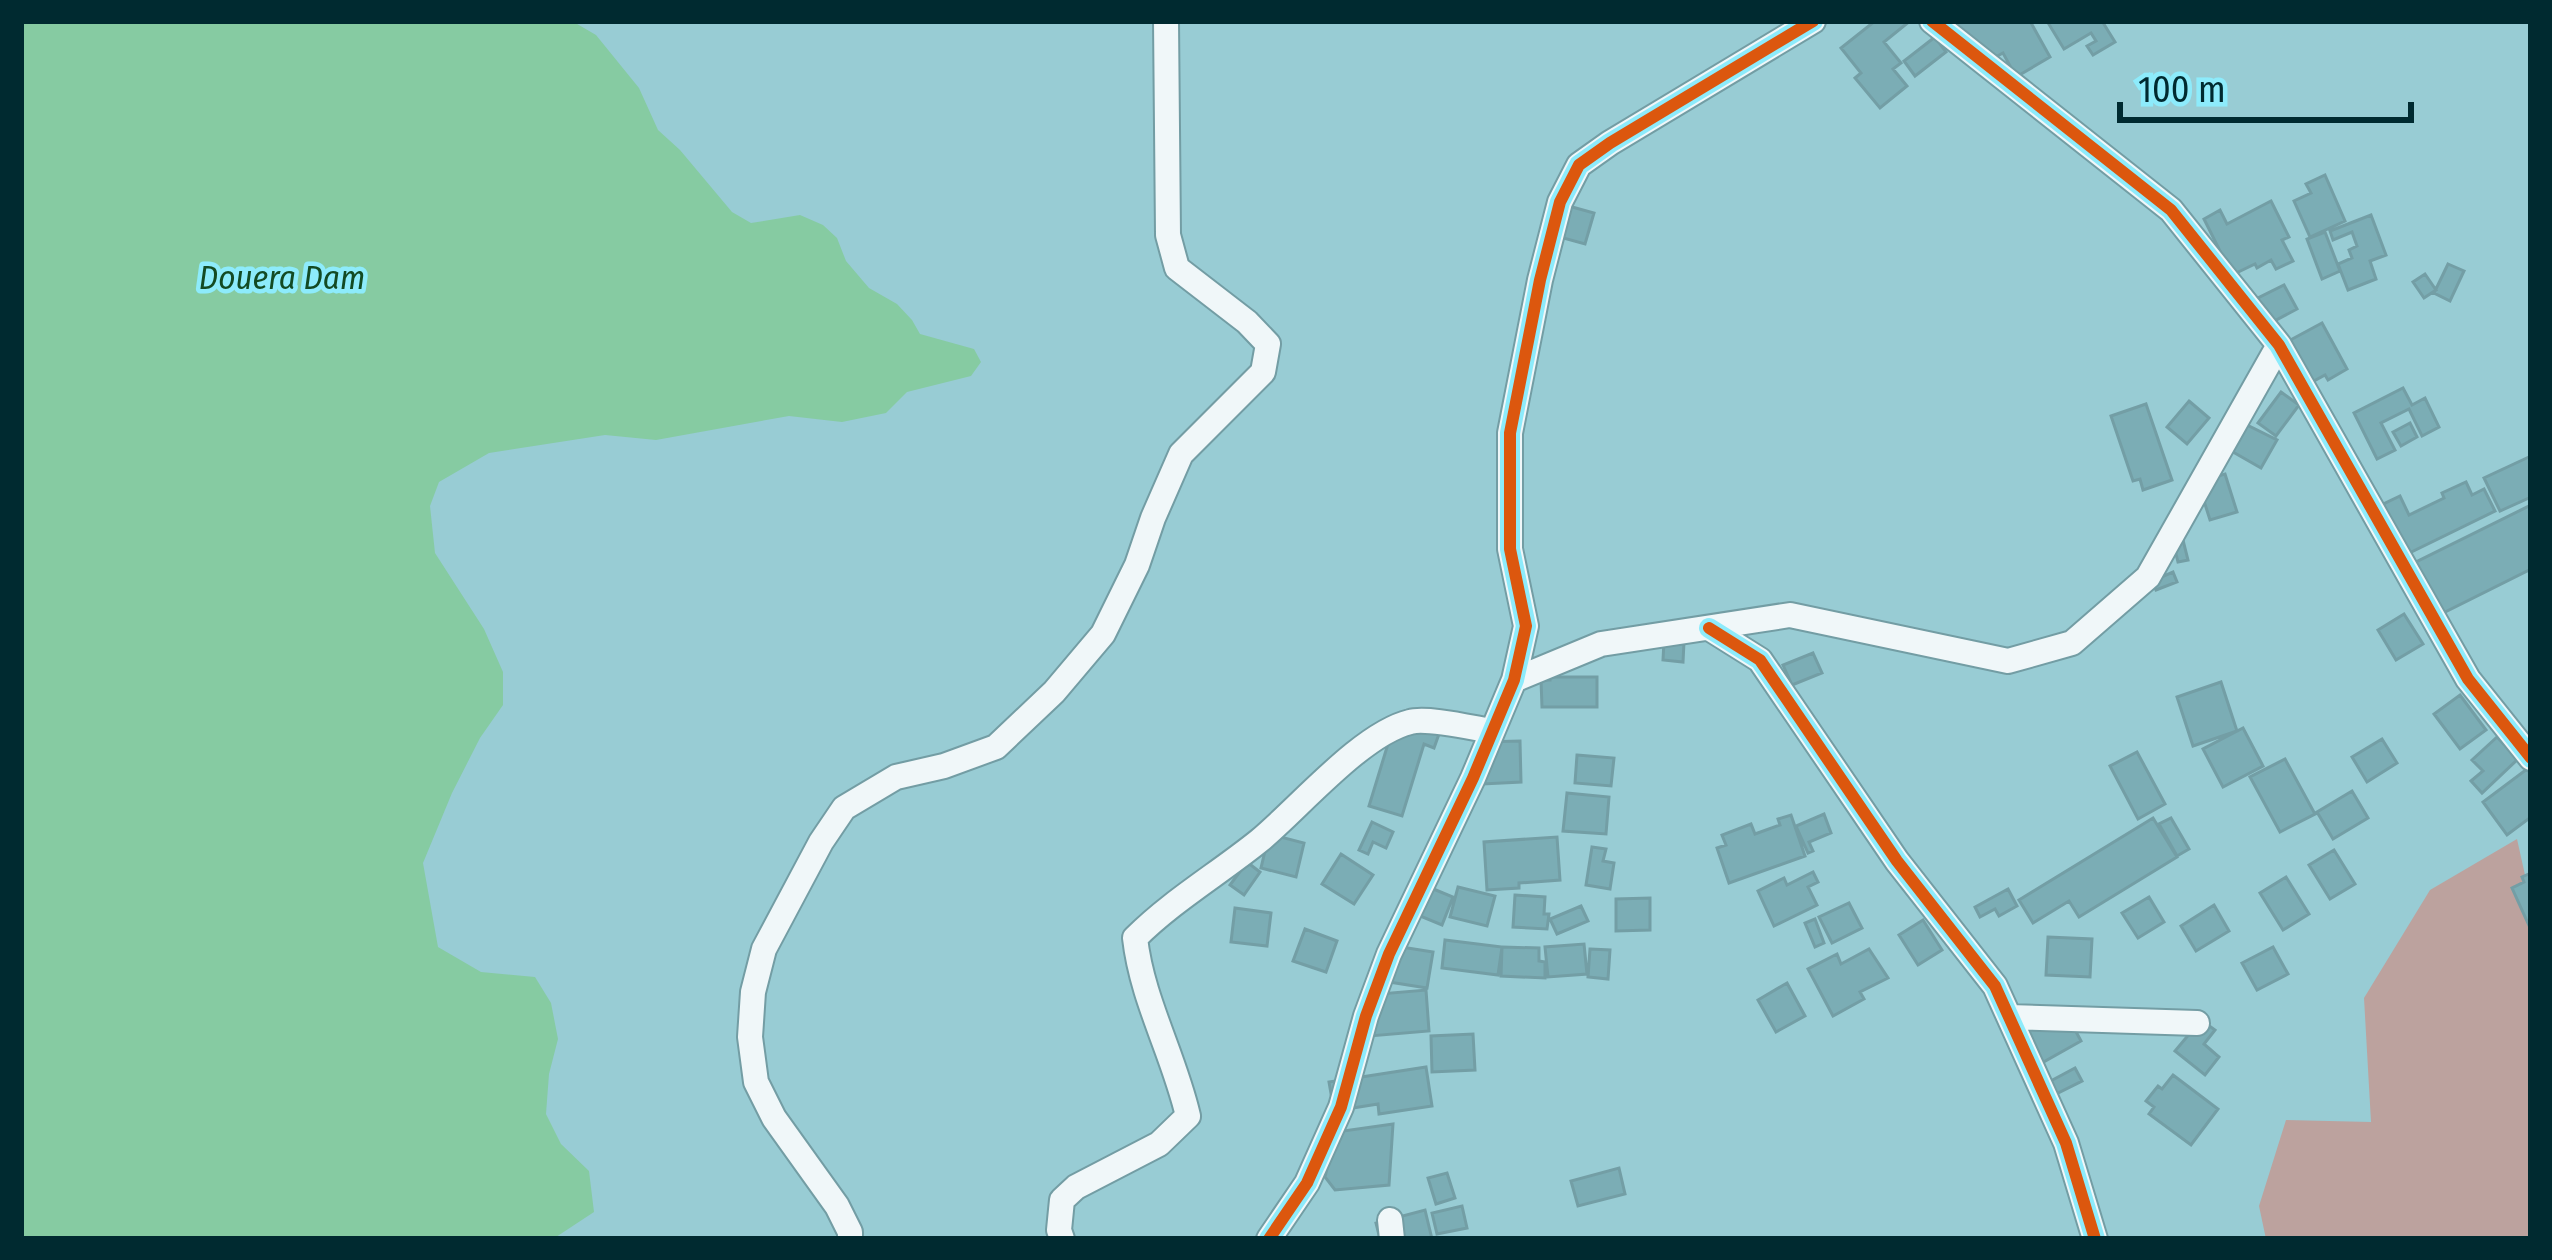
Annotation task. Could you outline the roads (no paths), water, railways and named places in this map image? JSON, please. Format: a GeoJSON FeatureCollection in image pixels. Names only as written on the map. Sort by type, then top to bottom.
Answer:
{"type":"FeatureCollection","features":[{"type":"Feature","properties":{"kind":"street"},"geometry":{"type":"LineString","coordinates":[[850,1239],[837,1206],[774,1118],[756,1082],[750,1037],[753,992],[764,949],[844,808],[896,777],[996,747],[1054,692],[1103,634],[1137,565],[1181,454],[1263,372],[1268,344],[1177,268],[1168,235],[1166,21]]}},
{"type":"Feature","properties":{"kind":"street"},"geometry":{"type":"LineString","coordinates":[[1269,1239],[1307,1183],[1341,1107],[1389,954],[1514,680],[1526,626],[1510,549],[1510,433],[1560,202],[1579,165],[1610,142],[1814,21]]}},
{"type":"Feature","properties":{"kind":"street"},"geometry":{"type":"LineString","coordinates":[[1932,21],[2171,210],[2279,345],[2468,679],[2531,758]]}},
{"type":"Feature","properties":{"kind":"street"},"geometry":{"type":"LineString","coordinates":[[1514,680],[1601,644],[1790,615],[2008,661],[2072,643],[2148,577],[2279,345]]}},
{"type":"Feature","properties":{"kind":"street"},"geometry":{"type":"LineString","coordinates":[[1709,628],[1760,660],[1897,861],[1995,986],[2066,1143],[2095,1239]]}},
{"type":"Feature","properties":{"kind":"street"},"geometry":{"type":"LineString","coordinates":[[1062,1239],[1062,1200],[1076,1187],[1159,1144],[1188,1116],[1139,973],[1135,938],[1274,829],[1371,740],[1413,720],[1492,731]]}},
{"type":"Feature","properties":{"kind":"street"},"geometry":{"type":"LineString","coordinates":[[2009,1017],[2197,1023]]}},
{"type":"Feature","properties":{"kind":"water","name":"Douera Dam"},"geometry":{"type":"Polygon","coordinates":[[[21,21],[572,21],[596,35],[639,88],[658,130],[732,212],[751,223],[800,215],[823,225],[837,238],[846,261],[869,288],[897,304],[920,334],[974,349],[981,362],[971,376],[907,392],[886,413],[842,422],[789,416],[656,440],[605,435],[489,453],[439,482],[430,506],[435,553],[484,629],[503,672],[503,705],[452,793],[423,863],[438,947],[481,972],[535,977],[551,1003],[558,1039],[546,1114],[561,1144],[589,1171],[594,1212],[553,1239],[21,1239],[21,21]]]}}]}
